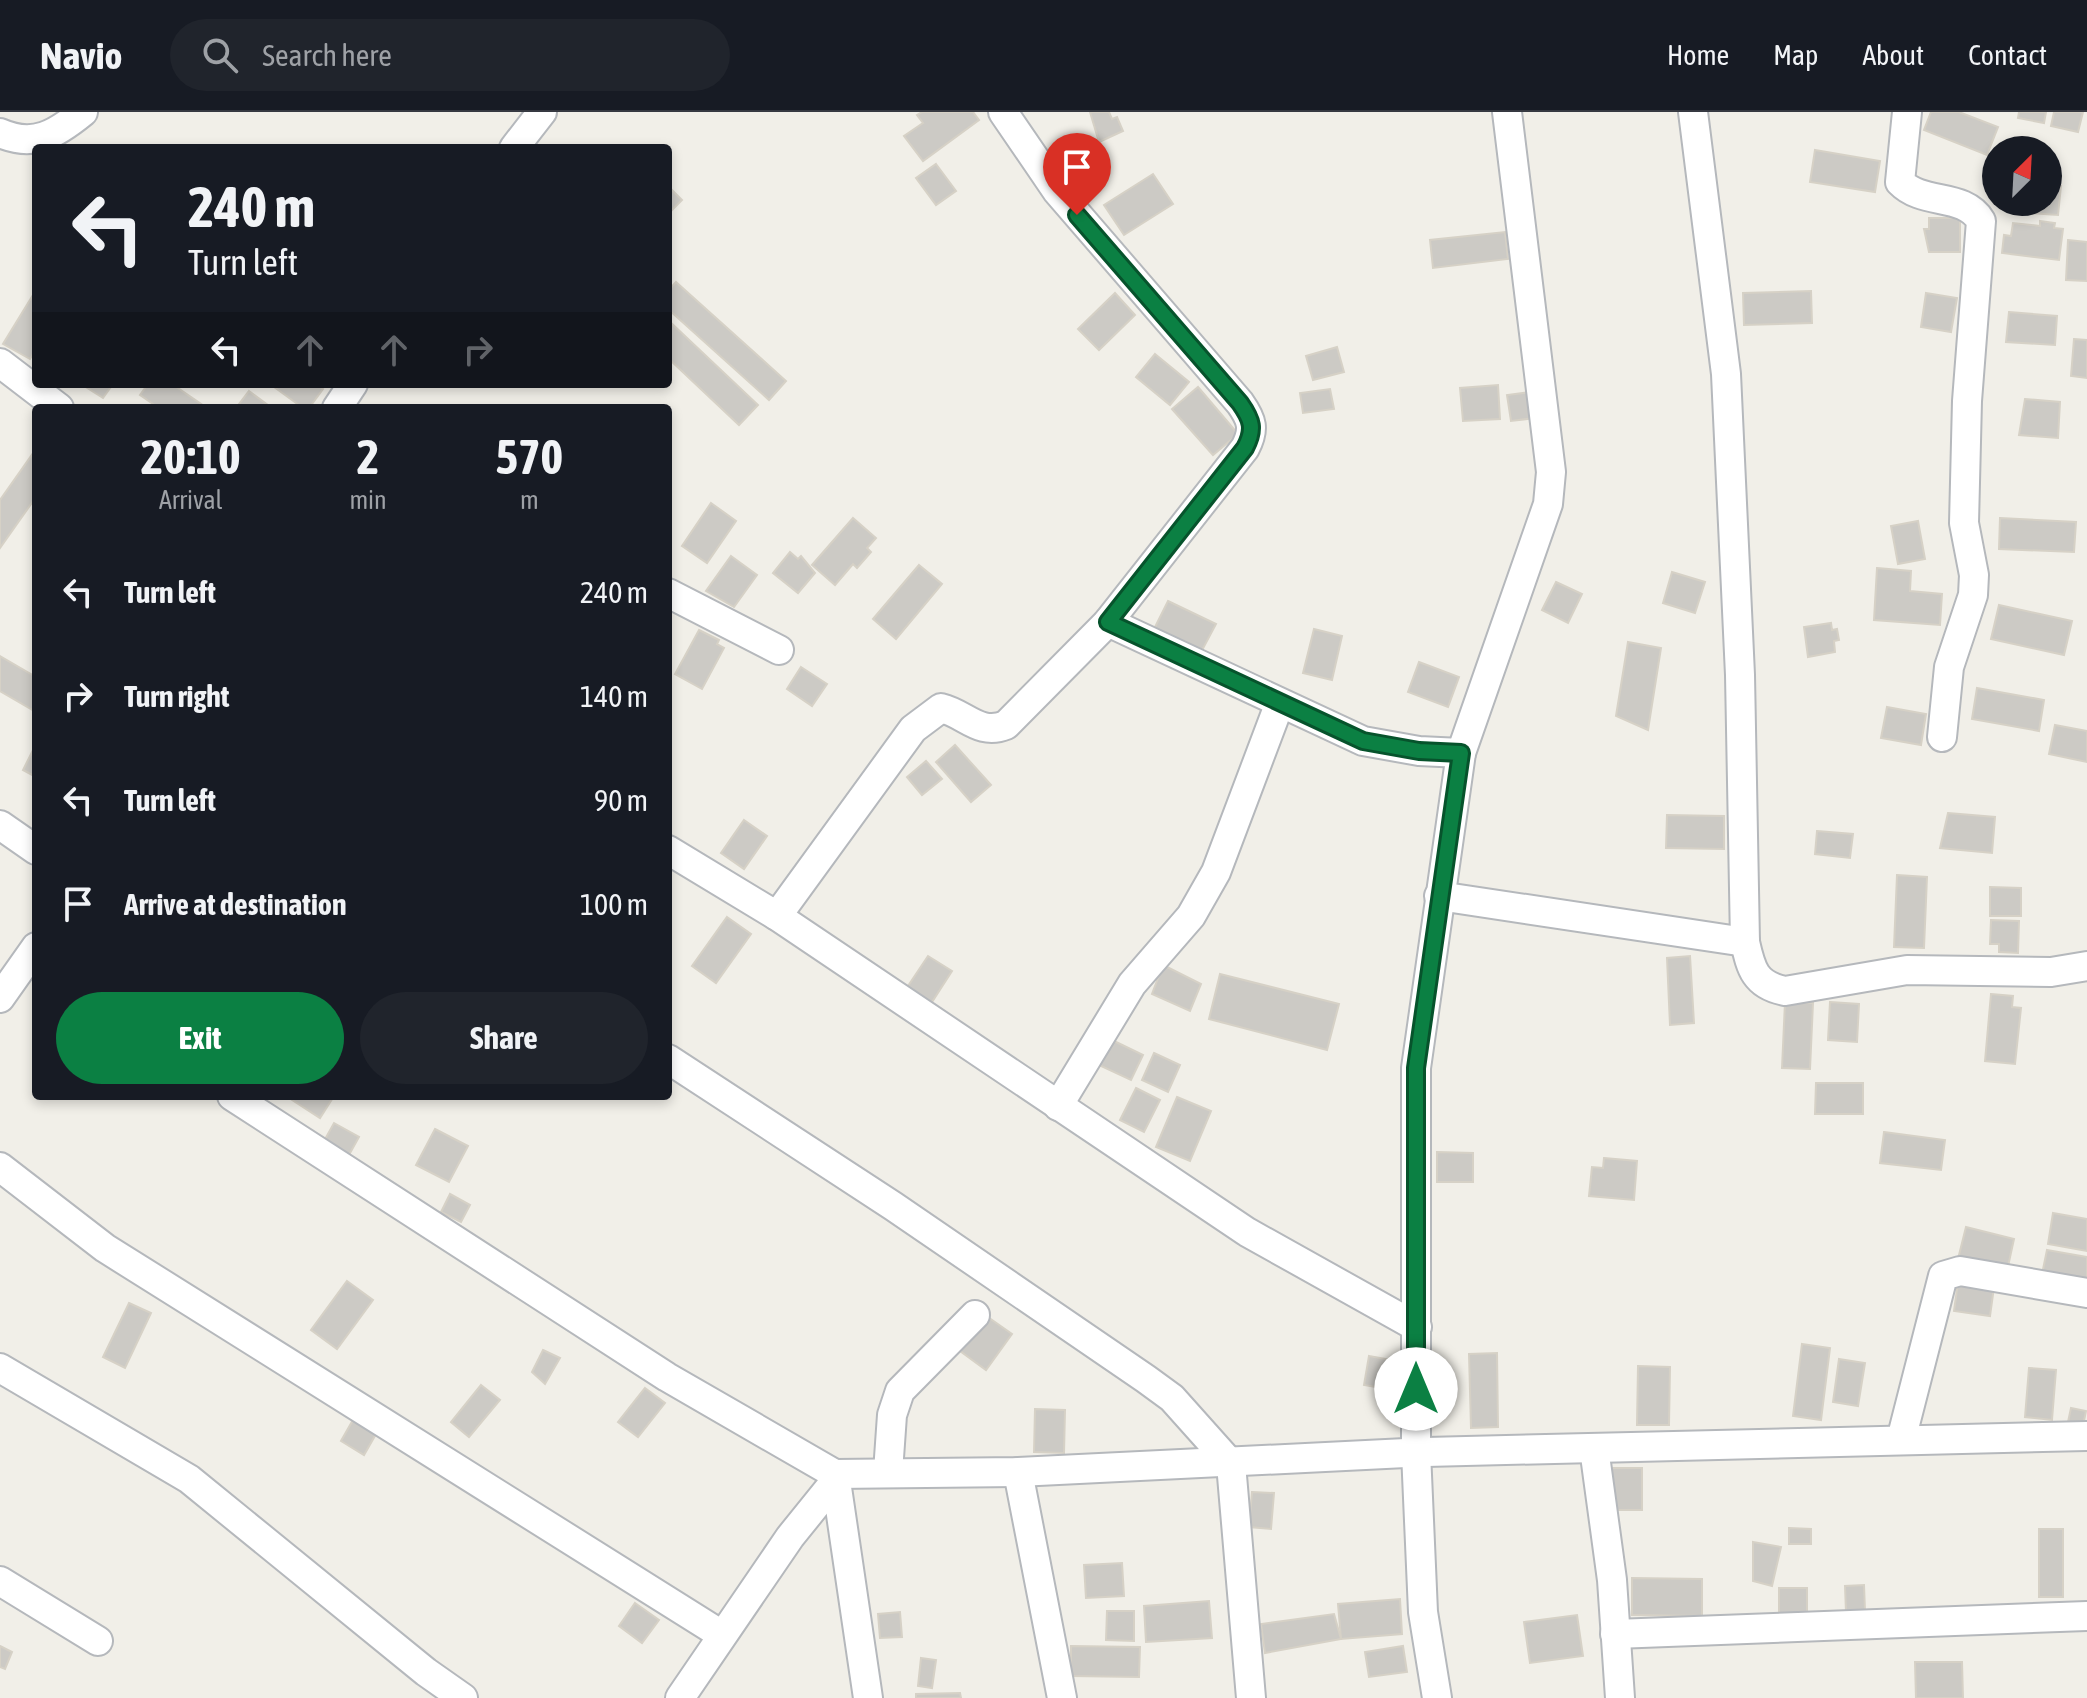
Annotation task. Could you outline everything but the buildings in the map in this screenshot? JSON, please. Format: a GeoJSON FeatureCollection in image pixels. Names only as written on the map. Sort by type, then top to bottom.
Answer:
{"type":"FeatureCollection","features":[{"type":"Feature","properties":{"kind":"street"},"geometry":{"type":"LineString","coordinates":[[0,133],[28,143],[54,134],[83,112]]}},
{"type":"Feature","properties":{"kind":"street"},"geometry":{"type":"LineString","coordinates":[[517,144],[542,112]]}},
{"type":"Feature","properties":{"kind":"street"},"geometry":{"type":"LineString","coordinates":[[777,916],[913,729],[928,714],[941,708],[954,711],[979,728],[993,730],[1006,725],[1108,622],[1245,448],[1253,433],[1251,418],[1057,191],[1003,112]]}},
{"type":"Feature","properties":{"kind":"street"},"geometry":{"type":"LineString","coordinates":[[1437,1698],[1423,1612],[1416,1452],[1416,1068],[1461,753],[1548,504],[1551,472],[1507,112]]}},
{"type":"Feature","properties":{"kind":"street"},"geometry":{"type":"LineString","coordinates":[[1693,112],[1726,374],[1740,675],[1745,942],[1751,971],[1758,980],[1785,991],[1907,970],[2051,972],[2087,966]]}},
{"type":"Feature","properties":{"kind":"street"},"geometry":{"type":"LineString","coordinates":[[1907,112],[1900,182],[1909,191],[1968,206],[1981,221],[1967,401],[1964,523],[1974,575],[1973,595],[1949,667],[1942,737]]}},
{"type":"Feature","properties":{"kind":"street"},"geometry":{"type":"LineString","coordinates":[[0,363],[32,387]]}},
{"type":"Feature","properties":{"kind":"street"},"geometry":{"type":"LineString","coordinates":[[33,388],[54,404]]}},
{"type":"Feature","properties":{"kind":"street"},"geometry":{"type":"LineString","coordinates":[[672,595],[779,650]]}},
{"type":"Feature","properties":{"kind":"street"},"geometry":{"type":"LineString","coordinates":[[1108,622],[1279,705],[1363,741],[1419,751],[1461,753]]}},
{"type":"Feature","properties":{"kind":"street"},"geometry":{"type":"LineString","coordinates":[[1058,1106],[1132,984],[1191,916],[1216,872],[1279,705]]}},
{"type":"Feature","properties":{"kind":"street"},"geometry":{"type":"LineString","coordinates":[[0,825],[32,847]]}},
{"type":"Feature","properties":{"kind":"street"},"geometry":{"type":"LineString","coordinates":[[672,852],[777,916],[1247,1232],[1417,1327]]}},
{"type":"Feature","properties":{"kind":"street"},"geometry":{"type":"LineString","coordinates":[[1439,896],[1745,942]]}},
{"type":"Feature","properties":{"kind":"street"},"geometry":{"type":"LineString","coordinates":[[0,998],[32,960]]}},
{"type":"Feature","properties":{"kind":"street"},"geometry":{"type":"LineString","coordinates":[[672,1062],[893,1206],[1172,1398],[1231,1464],[1251,1698]]}},
{"type":"Feature","properties":{"kind":"street"},"geometry":{"type":"LineString","coordinates":[[238,1100],[667,1377],[835,1477],[888,1472],[1018,1472],[1231,1464],[1416,1452],[2087,1436]]}},
{"type":"Feature","properties":{"kind":"street"},"geometry":{"type":"LineString","coordinates":[[0,1167],[105,1248],[722,1635]]}},
{"type":"Feature","properties":{"kind":"street"},"geometry":{"type":"LineString","coordinates":[[1901,1440],[1943,1276],[1960,1271],[2087,1293]]}},
{"type":"Feature","properties":{"kind":"street"},"geometry":{"type":"LineString","coordinates":[[888,1472],[892,1415],[900,1391],[975,1315]]}},
{"type":"Feature","properties":{"kind":"street"},"geometry":{"type":"LineString","coordinates":[[0,1368],[189,1479],[426,1672],[463,1698]]}},
{"type":"Feature","properties":{"kind":"street"},"geometry":{"type":"LineString","coordinates":[[1594,1448],[1620,1698]]}},
{"type":"Feature","properties":{"kind":"street"},"geometry":{"type":"LineString","coordinates":[[1018,1472],[1062,1698]]}},
{"type":"Feature","properties":{"kind":"street"},"geometry":{"type":"LineString","coordinates":[[680,1698],[835,1477]]}},
{"type":"Feature","properties":{"kind":"street"},"geometry":{"type":"LineString","coordinates":[[835,1477],[868,1698]]}},
{"type":"Feature","properties":{"kind":"street"},"geometry":{"type":"LineString","coordinates":[[0,1581],[98,1641]]}},
{"type":"Feature","properties":{"kind":"street"},"geometry":{"type":"LineString","coordinates":[[1615,1634],[2087,1616]]}},
{"type":"Feature","properties":{"kind":"route"},"geometry":{"type":"LineString","coordinates":[[1077,215],[1240,403],[1251,418],[1253,433],[1245,448],[1108,622],[1279,705],[1363,741],[1419,751],[1461,753],[1416,1068],[1416,1389]]}}]}
